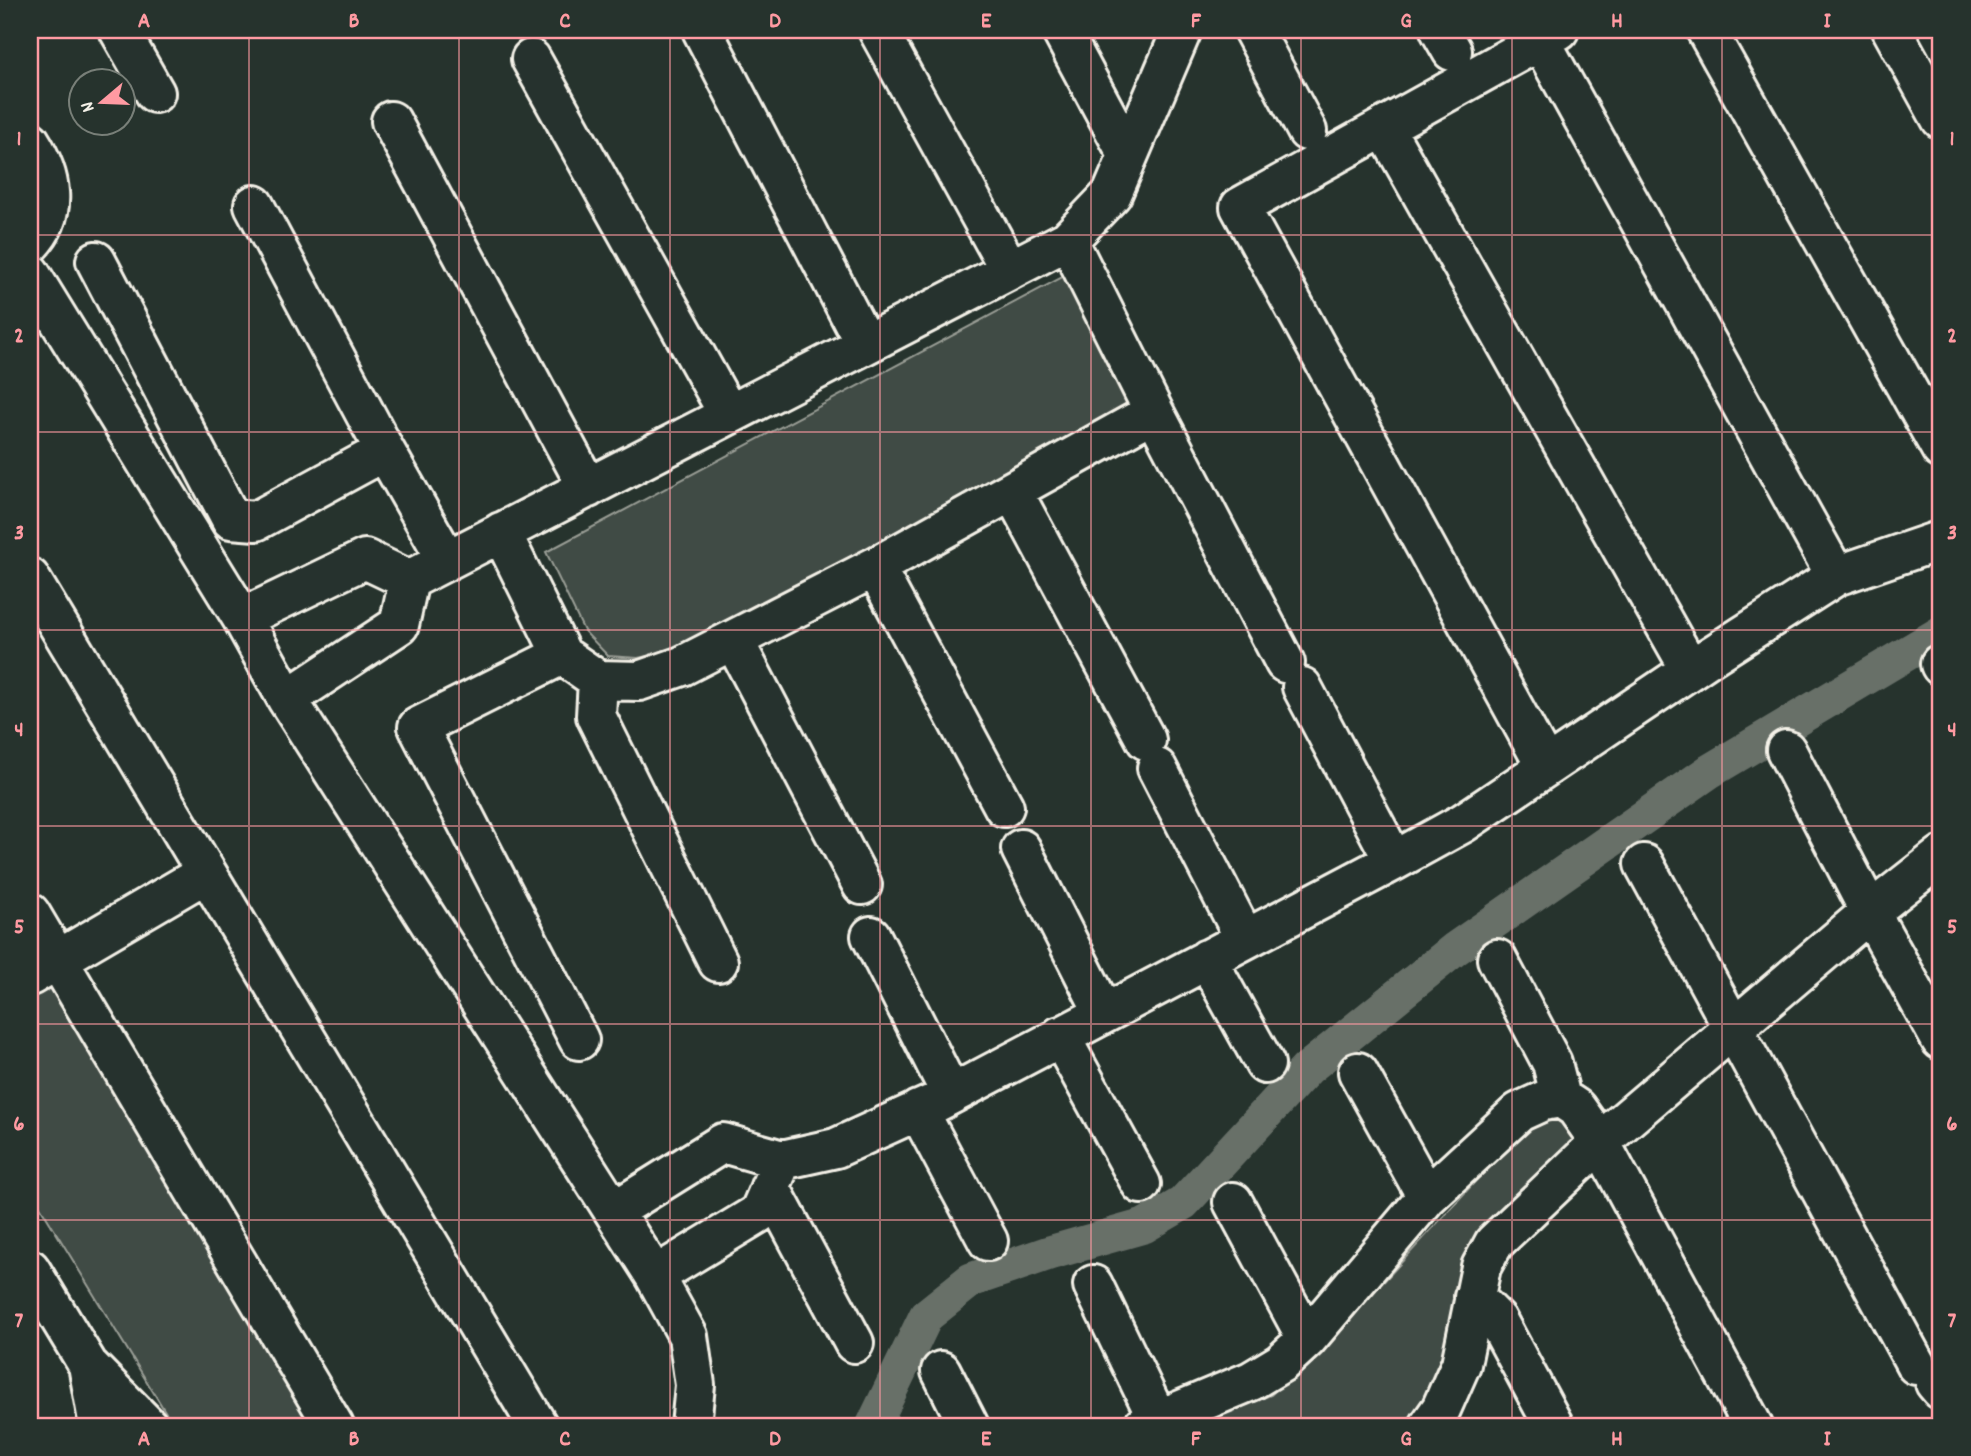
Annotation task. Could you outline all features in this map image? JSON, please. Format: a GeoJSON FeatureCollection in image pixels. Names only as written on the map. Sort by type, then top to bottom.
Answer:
{"type":"FeatureCollection","features":[{"type":"Feature","properties":{"kind":"street"},"geometry":{"type":"LineString","coordinates":[[119,30],[155,93]]}},
{"type":"Feature","properties":{"kind":"street"},"geometry":{"type":"LineString","coordinates":[[702,30],[865,344]]}},
{"type":"Feature","properties":{"kind":"street"},"geometry":{"type":"LineString","coordinates":[[878,30],[1010,270]]}},
{"type":"Feature","properties":{"kind":"street"},"geometry":{"type":"LineString","coordinates":[[1061,30],[1129,155]]}},
{"type":"Feature","properties":{"kind":"street"},"geometry":{"type":"LineString","coordinates":[[287,699],[399,625],[409,580],[1068,240],[1112,194],[1182,30]]}},
{"type":"Feature","properties":{"kind":"street"},"geometry":{"type":"LineString","coordinates":[[1253,30],[1307,131]]}},
{"type":"Feature","properties":{"kind":"street"},"geometry":{"type":"LineString","coordinates":[[1706,30],[1941,449]]}},
{"type":"Feature","properties":{"kind":"street"},"geometry":{"type":"LineString","coordinates":[[1892,30],[1941,119]]}},
{"type":"Feature","properties":{"kind":"street"},"geometry":{"type":"LineString","coordinates":[[1546,767],[1240,207],[1550,35],[1836,576]]}},
{"type":"Feature","properties":{"kind":"street"},"geometry":{"type":"LineString","coordinates":[[531,59],[729,415]]}},
{"type":"Feature","properties":{"kind":"street"},"geometry":{"type":"LineString","coordinates":[[391,121],[587,488]]}},
{"type":"Feature","properties":{"kind":"street"},"geometry":{"type":"LineString","coordinates":[[1384,127],[1690,669]]}},
{"type":"Feature","properties":{"kind":"street"},"geometry":{"type":"LineString","coordinates":[[30,141],[43,162],[50,187],[47,213],[37,237],[30,244]]}},
{"type":"Feature","properties":{"kind":"street"},"geometry":{"type":"LineString","coordinates":[[254,205],[385,451],[447,560]]}},
{"type":"Feature","properties":{"kind":"street"},"geometry":{"type":"LineString","coordinates":[[1068,240],[1154,412],[1394,861]]}},
{"type":"Feature","properties":{"kind":"street"},"geometry":{"type":"LineString","coordinates":[[96,261],[232,519],[256,521],[385,451]]}},
{"type":"Feature","properties":{"kind":"street"},"geometry":{"type":"LineString","coordinates":[[30,273],[242,618],[287,699],[654,1276],[688,1336],[695,1385],[691,1426]]}},
{"type":"Feature","properties":{"kind":"street"},"geometry":{"type":"LineString","coordinates":[[502,532],[562,655],[598,680],[639,681],[682,666],[875,567],[1154,412]]}},
{"type":"Feature","properties":{"kind":"street"},"geometry":{"type":"LineString","coordinates":[[1013,492],[1152,754],[1245,939]]}},
{"type":"Feature","properties":{"kind":"street"},"geometry":{"type":"LineString","coordinates":[[654,1276],[759,1213],[776,1174],[935,1102],[1394,861],[1463,823],[1690,669],[1836,576],[1941,540]]}},
{"type":"Feature","properties":{"kind":"street"},"geometry":{"type":"LineString","coordinates":[[242,618],[365,559],[409,580]]}},
{"type":"Feature","properties":{"kind":"street"},"geometry":{"type":"LineString","coordinates":[[875,567],[1004,807]]}},
{"type":"Feature","properties":{"kind":"street"},"geometry":{"type":"LineString","coordinates":[[30,578],[538,1426]]}},
{"type":"Feature","properties":{"kind":"street"},"geometry":{"type":"LineString","coordinates":[[734,640],[862,885]]}},
{"type":"Feature","properties":{"kind":"street"},"geometry":{"type":"LineString","coordinates":[[562,655],[418,727],[579,1040]]}},
{"type":"Feature","properties":{"kind":"street"},"geometry":{"type":"LineString","coordinates":[[598,680],[596,716],[718,962]]}},
{"type":"Feature","properties":{"kind":"street"},"geometry":{"type":"LineString","coordinates":[[1786,750],[1870,912],[1941,1040]]}},
{"type":"Feature","properties":{"kind":"street"},"geometry":{"type":"LineString","coordinates":[[1021,849],[1104,1013]]}},
{"type":"Feature","properties":{"kind":"street"},"geometry":{"type":"LineString","coordinates":[[1429,1426],[1441,1409],[1461,1364],[1481,1266],[1494,1243],[1600,1142],[1870,912],[1941,856]]}},
{"type":"Feature","properties":{"kind":"street"},"geometry":{"type":"LineString","coordinates":[[1644,864],[1732,1028],[1931,1379]]}},
{"type":"Feature","properties":{"kind":"street"},"geometry":{"type":"LineString","coordinates":[[44,968],[206,873]]}},
{"type":"Feature","properties":{"kind":"street"},"geometry":{"type":"LineString","coordinates":[[30,913],[44,968],[334,1426]]}},
{"type":"Feature","properties":{"kind":"street"},"geometry":{"type":"LineString","coordinates":[[871,936],[988,1241]]}},
{"type":"Feature","properties":{"kind":"street"},"geometry":{"type":"LineString","coordinates":[[1207,959],[1265,1064]]}},
{"type":"Feature","properties":{"kind":"street"},"geometry":{"type":"LineString","coordinates":[[1497,959],[1552,1063],[1561,1098],[1576,1108],[1600,1142],[1753,1426]]}},
{"type":"Feature","properties":{"kind":"street"},"geometry":{"type":"LineString","coordinates":[[1060,1036],[1141,1184]]}},
{"type":"Feature","properties":{"kind":"street"},"geometry":{"type":"LineString","coordinates":[[1358,1072],[1427,1197]]}},
{"type":"Feature","properties":{"kind":"street"},"geometry":{"type":"LineString","coordinates":[[1093,1285],[1151,1423],[1251,1381],[1280,1363],[1307,1339],[1427,1197],[1519,1112],[1543,1101],[1561,1098]]}},
{"type":"Feature","properties":{"kind":"street"},"geometry":{"type":"LineString","coordinates":[[614,1211],[723,1143],[776,1174],[854,1343]]}},
{"type":"Feature","properties":{"kind":"street"},"geometry":{"type":"LineString","coordinates":[[1233,1202],[1307,1339]]}},
{"type":"Feature","properties":{"kind":"street"},"geometry":{"type":"LineString","coordinates":[[30,1269],[88,1365],[148,1426]]}},
{"type":"Feature","properties":{"kind":"street"},"geometry":{"type":"LineString","coordinates":[[1474,1297],[1497,1320],[1553,1426]]}},
{"type":"Feature","properties":{"kind":"street"},"geometry":{"type":"LineString","coordinates":[[88,1365],[99,1426]]}},
{"type":"Feature","properties":{"kind":"street"},"geometry":{"type":"LineString","coordinates":[[941,1371],[969,1426]]}},
{"type":"Feature","properties":{"kind":"shaded area"},"geometry":{"type":"Polygon","coordinates":[[[1068,274],[1132,403],[694,646],[638,658],[608,656],[584,631],[546,552],[1068,274]]]}},
{"type":"Feature","properties":{"kind":"shaded area"},"geometry":{"type":"Polygon","coordinates":[[[49,979],[319,1426],[174,1426],[30,1190],[30,992],[49,979]]]}},
{"type":"Feature","properties":{"kind":"shaded area"},"geometry":{"type":"Polygon","coordinates":[[[1558,1115],[1585,1142],[1450,1333],[1433,1385],[1405,1426],[1191,1426],[1271,1395],[1335,1335],[1525,1127],[1558,1115]]]}},
{"type":"Feature","properties":{"kind":"waterway"},"geometry":{"type":"LineString","coordinates":[[873,1426],[926,1316],[971,1280],[1049,1253],[1144,1226],[1183,1203],[1307,1069],[1455,949],[1710,771],[1941,633]]}}]}
